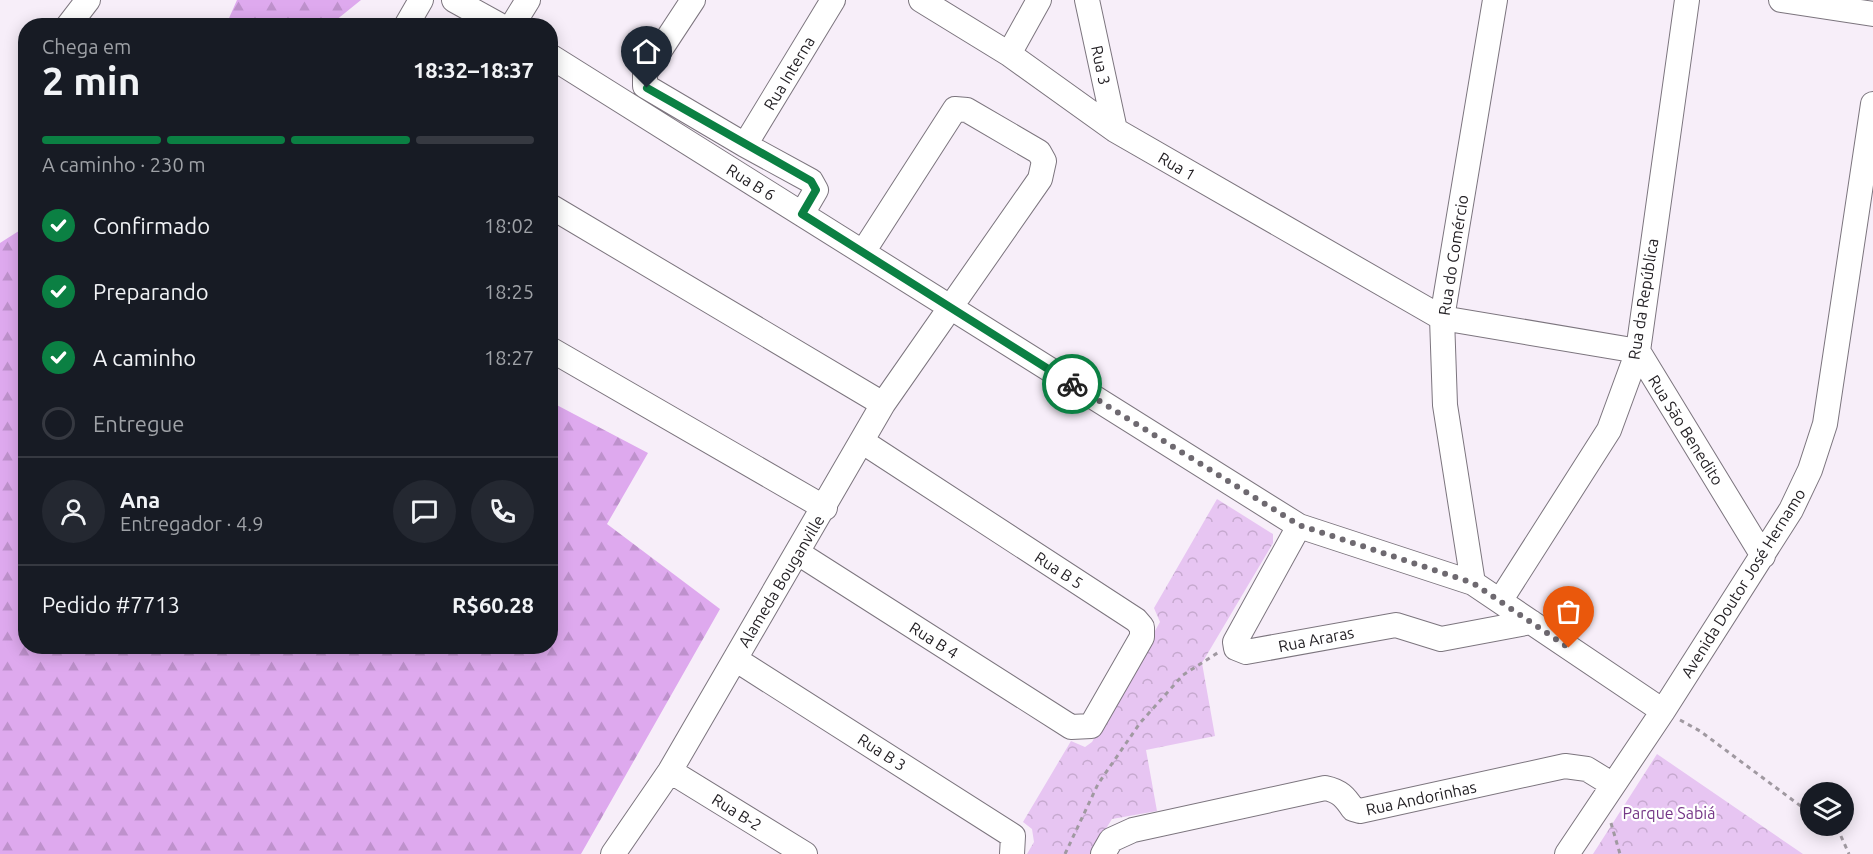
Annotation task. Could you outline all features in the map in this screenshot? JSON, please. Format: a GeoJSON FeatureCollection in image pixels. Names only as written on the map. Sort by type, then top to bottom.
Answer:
{"type":"FeatureCollection","features":[{"type":"Feature","properties":{"kind":"street"},"geometry":{"type":"LineString","coordinates":[[74,18],[88,0]]}},
{"type":"Feature","properties":{"kind":"street"},"geometry":{"type":"LineString","coordinates":[[411,18],[421,0]]}},
{"type":"Feature","properties":{"kind":"street"},"geometry":{"type":"LineString","coordinates":[[454,0],[487,18]]}},
{"type":"Feature","properties":{"kind":"street"},"geometry":{"type":"LineString","coordinates":[[517,18],[528,0]]}},
{"type":"Feature","properties":{"kind":"street"},"geometry":{"type":"LineString","coordinates":[[693,0],[645,73],[645,86],[814,185],[815,193],[802,214]]}},
{"type":"Feature","properties":{"kind":"street","name":"Rua Interna"},"geometry":{"type":"LineString","coordinates":[[745,146],[833,0]]}},
{"type":"Feature","properties":{"kind":"street","name":"Rua 1"},"geometry":{"type":"LineString","coordinates":[[921,0],[1009,54],[1115,130],[1442,318]]}},
{"type":"Feature","properties":{"kind":"street"},"geometry":{"type":"LineString","coordinates":[[1009,54],[1039,0]]}},
{"type":"Feature","properties":{"kind":"street","name":"Rua 3"},"geometry":{"type":"LineString","coordinates":[[1087,0],[1115,130]]}},
{"type":"Feature","properties":{"kind":"street","name":"Rua do Comércio"},"geometry":{"type":"LineString","coordinates":[[1473,583],[1445,405],[1442,318],[1495,0]]}},
{"type":"Feature","properties":{"kind":"street","name":"Rua da República"},"geometry":{"type":"LineString","coordinates":[[1500,601],[1609,430],[1638,351],[1687,0]]}},
{"type":"Feature","properties":{"kind":"street"},"geometry":{"type":"LineString","coordinates":[[1782,0],[1873,14]]}},
{"type":"Feature","properties":{"kind":"street","name":"Rua B 6"},"geometry":{"type":"LineString","coordinates":[[558,61],[1299,525],[1473,583],[1663,711]]}},
{"type":"Feature","properties":{"kind":"street","name":"Avenida Doutor José Hernamo"},"geometry":{"type":"LineString","coordinates":[[1567,854],[1763,556],[1791,510],[1810,470],[1826,424],[1873,104]]}},
{"type":"Feature","properties":{"kind":"street","name":"Alameda Bouganville"},"geometry":{"type":"LineString","coordinates":[[613,854],[669,771],[825,508],[883,404],[1040,179],[1044,161],[1039,152],[968,110],[955,110],[863,252]]}},
{"type":"Feature","properties":{"kind":"street"},"geometry":{"type":"LineString","coordinates":[[558,211],[883,404]]}},
{"type":"Feature","properties":{"kind":"street"},"geometry":{"type":"LineString","coordinates":[[1442,318],[1638,351]]}},
{"type":"Feature","properties":{"kind":"street","name":"Rua São Benedito"},"geometry":{"type":"LineString","coordinates":[[1638,351],[1763,556]]}},
{"type":"Feature","properties":{"kind":"street"},"geometry":{"type":"LineString","coordinates":[[558,354],[825,508]]}},
{"type":"Feature","properties":{"kind":"street","name":"Rua B 5"},"geometry":{"type":"LineString","coordinates":[[863,442],[1136,620],[1142,627],[1142,637],[1091,726],[1071,727]]}},
{"type":"Feature","properties":{"kind":"street"},"geometry":{"type":"LineString","coordinates":[[1235,642],[1299,525]]}},
{"type":"Feature","properties":{"kind":"street","name":"Rua B 4"},"geometry":{"type":"LineString","coordinates":[[798,553],[1071,727]]}},
{"type":"Feature","properties":{"kind":"street","name":"Rua Araras"},"geometry":{"type":"LineString","coordinates":[[1235,642],[1236,648],[1246,652],[1396,625],[1441,639],[1531,622]]}},
{"type":"Feature","properties":{"kind":"street","name":"Rua B 3"},"geometry":{"type":"LineString","coordinates":[[735,659],[1013,836],[1012,854]]}},
{"type":"Feature","properties":{"kind":"street","name":"Rua Andorinhas"},"geometry":{"type":"LineString","coordinates":[[1103,854],[1111,840],[1133,830],[1325,788],[1336,790],[1343,795],[1353,809],[1360,811],[1565,766],[1587,769],[1609,791]]}},
{"type":"Feature","properties":{"kind":"street","name":"Rua B-2"},"geometry":{"type":"LineString","coordinates":[[669,771],[805,854]]}},
{"type":"Feature","properties":{"kind":"path"},"geometry":{"type":"LineString","coordinates":[[1065,854],[1098,784],[1140,723],[1183,675],[1235,642]]}},
{"type":"Feature","properties":{"kind":"path"},"geometry":{"type":"LineString","coordinates":[[1663,711],[1700,731],[1800,806]]}},
{"type":"Feature","properties":{"kind":"path"},"geometry":{"type":"LineString","coordinates":[[1609,791],[1620,854]]}},
{"type":"Feature","properties":{"kind":"path"},"geometry":{"type":"LineString","coordinates":[[1841,836],[1849,854]]}},
{"type":"Feature","properties":{"kind":"green space"},"geometry":{"type":"Polygon","coordinates":[[[237,0],[361,0],[339,18],[229,18],[237,0]]]}},
{"type":"Feature","properties":{"kind":"green space"},"geometry":{"type":"Polygon","coordinates":[[[18,231],[18,654],[558,654],[558,406],[648,453],[607,524],[720,609],[581,854],[0,854],[0,243],[18,231]]]}},
{"type":"Feature","properties":{"kind":"green space"},"geometry":{"type":"Polygon","coordinates":[[[1217,499],[1273,534],[1273,543],[1202,663],[1215,736],[1146,750],[1157,811],[1112,819],[1090,854],[1027,854],[1034,842],[1032,829],[1023,822],[1071,741],[1085,747],[1092,742],[1160,622],[1154,608],[1217,499]]]}},
{"type":"Feature","properties":{"kind":"green space","name":"Parque Sabiá"},"geometry":{"type":"Polygon","coordinates":[[[1657,754],[1803,854],[1593,854],[1657,754]]]}},
{"type":"Feature","properties":{"kind":"way so far"},"geometry":{"type":"LineString","coordinates":[[1072,384],[1299,525],[1473,583],[1569,648]]}},
{"type":"Feature","properties":{"kind":"route"},"geometry":{"type":"LineString","coordinates":[[647,88],[745,146],[811,181],[816,190],[802,214],[1072,384]]}}]}
